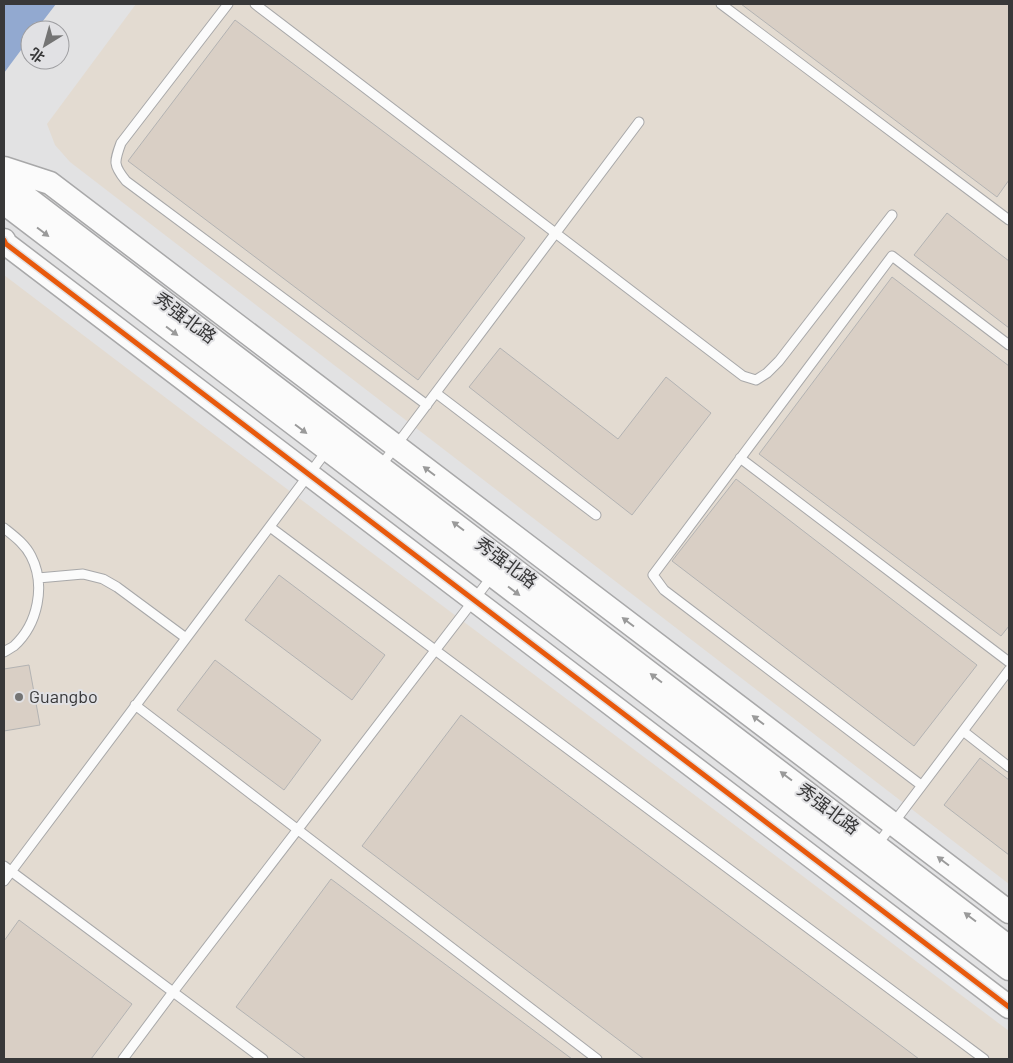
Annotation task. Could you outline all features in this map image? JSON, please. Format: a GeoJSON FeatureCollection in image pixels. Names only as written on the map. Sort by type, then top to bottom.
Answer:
{"type":"FeatureCollection","features":[{"type":"Feature","properties":{"kind":"street"},"geometry":{"type":"LineString","coordinates":[[4,168],[50,183],[1009,912]]}},
{"type":"Feature","properties":{"kind":"street","name":"秀强北路"},"geometry":{"type":"LineString","coordinates":[[4,180],[333,442],[871,853],[1009,969]]}},
{"type":"Feature","properties":{"kind":"street","name":"秀强北路"},"geometry":{"type":"LineString","coordinates":[[4,203],[333,442]]}},
{"type":"Feature","properties":{"kind":"street"},"geometry":{"type":"LineString","coordinates":[[4,240],[6,244],[1009,1007]]}},
{"type":"Feature","properties":{"kind":"street","name":"秀强北路"},"geometry":{"type":"LineString","coordinates":[[375,474],[493,575],[871,853],[1009,947]]}},
{"type":"Feature","properties":{"kind":"lane"},"geometry":{"type":"LineString","coordinates":[[228,4],[121,143],[116,157],[116,169],[126,181],[427,405]]}},
{"type":"Feature","properties":{"kind":"lane"},"geometry":{"type":"LineString","coordinates":[[256,4],[743,376],[756,380],[767,373],[779,361],[892,215]]}},
{"type":"Feature","properties":{"kind":"lane"},"geometry":{"type":"LineString","coordinates":[[721,4],[1009,220]]}},
{"type":"Feature","properties":{"kind":"lane"},"geometry":{"type":"LineString","coordinates":[[375,474],[639,122]]}},
{"type":"Feature","properties":{"kind":"lane"},"geometry":{"type":"LineString","coordinates":[[921,785],[664,590],[653,575],[892,256],[1009,345]]}},
{"type":"Feature","properties":{"kind":"lane"},"geometry":{"type":"LineString","coordinates":[[436,393],[596,515]]}},
{"type":"Feature","properties":{"kind":"lane"},"geometry":{"type":"LineString","coordinates":[[4,881],[7,869],[136,705],[333,442]]}},
{"type":"Feature","properties":{"kind":"lane"},"geometry":{"type":"LineString","coordinates":[[740,458],[1009,662]]}},
{"type":"Feature","properties":{"kind":"lane"},"geometry":{"type":"LineString","coordinates":[[270,527],[984,1059]]}},
{"type":"Feature","properties":{"kind":"lane"},"geometry":{"type":"LineString","coordinates":[[4,528],[17,538],[31,556],[38,578],[38,603],[30,627],[14,646],[4,652]]}},
{"type":"Feature","properties":{"kind":"lane"},"geometry":{"type":"LineString","coordinates":[[38,578],[83,574],[103,579],[117,587],[186,638]]}},
{"type":"Feature","properties":{"kind":"lane"},"geometry":{"type":"LineString","coordinates":[[123,1059],[493,575]]}},
{"type":"Feature","properties":{"kind":"lane"},"geometry":{"type":"LineString","coordinates":[[871,853],[1009,670]]}},
{"type":"Feature","properties":{"kind":"lane"},"geometry":{"type":"LineString","coordinates":[[136,705],[596,1059]]}},
{"type":"Feature","properties":{"kind":"lane"},"geometry":{"type":"LineString","coordinates":[[962,731],[1009,767]]}},
{"type":"Feature","properties":{"kind":"lane"},"geometry":{"type":"LineString","coordinates":[[7,869],[263,1059]]}},
{"type":"Feature","properties":{"kind":"shaded area"},"geometry":{"type":"Polygon","coordinates":[[[136,4],[1009,4],[1009,884],[70,162],[55,145],[47,124],[136,4]]]}},
{"type":"Feature","properties":{"kind":"shaded area"},"geometry":{"type":"Polygon","coordinates":[[[4,275],[1009,1031],[1009,1059],[4,1059],[4,275]]]}},
{"type":"Feature","properties":{"kind":"water"},"geometry":{"type":"Polygon","coordinates":[[[4,4],[56,4],[44,20],[20,20],[20,51],[4,73],[4,4]]]}},
{"type":"Feature","properties":{"kind":"building"},"geometry":{"type":"Polygon","coordinates":[[[741,4],[1009,4],[1009,180],[997,197],[741,4]]]}},
{"type":"Feature","properties":{"kind":"building"},"geometry":{"type":"Polygon","coordinates":[[[235,20],[525,238],[418,380],[128,161],[235,20]]]}},
{"type":"Feature","properties":{"kind":"building"},"geometry":{"type":"Polygon","coordinates":[[[947,213],[1009,261],[1009,328],[914,255],[947,213]]]}},
{"type":"Feature","properties":{"kind":"building"},"geometry":{"type":"Polygon","coordinates":[[[892,277],[1009,366],[1009,626],[1001,636],[759,454],[892,277]]]}},
{"type":"Feature","properties":{"kind":"building"},"geometry":{"type":"Polygon","coordinates":[[[500,348],[618,439],[666,377],[711,413],[632,515],[469,387],[500,348]]]}},
{"type":"Feature","properties":{"kind":"building"},"geometry":{"type":"Polygon","coordinates":[[[736,479],[977,665],[914,746],[672,561],[736,479]]]}},
{"type":"Feature","properties":{"kind":"building"},"geometry":{"type":"Polygon","coordinates":[[[279,575],[385,655],[352,700],[245,620],[279,575]]]}},
{"type":"Feature","properties":{"kind":"building"},"geometry":{"type":"Polygon","coordinates":[[[215,660],[321,740],[284,790],[177,710],[215,660]]]}},
{"type":"Feature","properties":{"kind":"building","name":"Guangbo"},"geometry":{"type":"Polygon","coordinates":[[[29,665],[40,725],[4,731],[4,669],[29,665]]]}},
{"type":"Feature","properties":{"kind":"building"},"geometry":{"type":"Polygon","coordinates":[[[461,715],[919,1059],[644,1059],[362,846],[461,715]]]}},
{"type":"Feature","properties":{"kind":"building"},"geometry":{"type":"Polygon","coordinates":[[[980,758],[1009,780],[1009,855],[944,805],[980,758]]]}},
{"type":"Feature","properties":{"kind":"building"},"geometry":{"type":"Polygon","coordinates":[[[331,879],[572,1059],[306,1059],[236,1007],[331,879]]]}},
{"type":"Feature","properties":{"kind":"building"},"geometry":{"type":"Polygon","coordinates":[[[19,920],[132,1004],[91,1059],[4,1059],[4,941],[19,920]]]}},
{"type":"Feature","properties":{"kind":"cycle path"},"geometry":{"type":"LineString","coordinates":[[4,240],[6,244],[1009,1007]]}},
{"type":"Feature","properties":{"kind":"place","name":"Guangbo"},"geometry":{"type":"Point","coordinates":[19,697]}}]}
